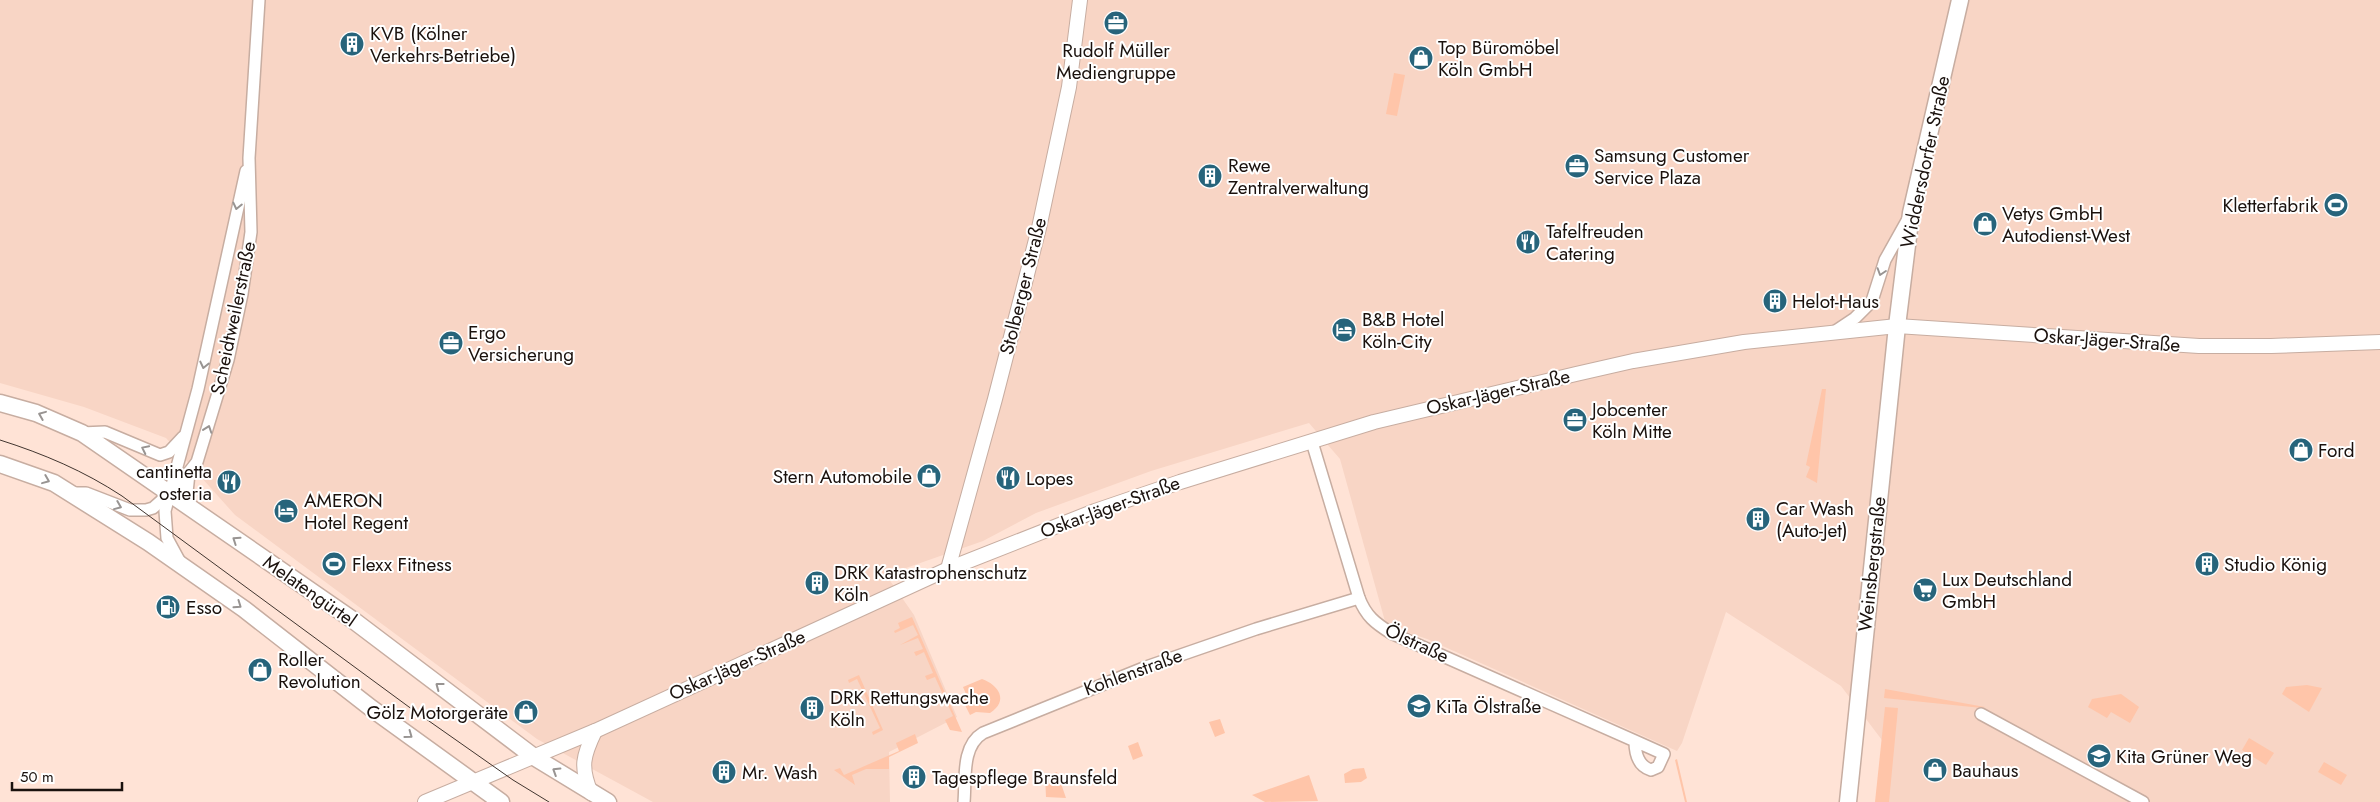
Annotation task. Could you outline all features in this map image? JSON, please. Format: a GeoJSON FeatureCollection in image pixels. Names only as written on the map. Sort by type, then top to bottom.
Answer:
{"type":"FeatureCollection","features":[{"type":"Feature","properties":{"kind":"main road","name":"Widdersdorfer Straße"},"geometry":{"type":"LineString","coordinates":[[1897,326],[1911,213],[1960,0]]}},
{"type":"Feature","properties":{"kind":"main road","name":"Weinsbergstraße"},"geometry":{"type":"LineString","coordinates":[[1848,802],[1897,326]]}},
{"type":"Feature","properties":{"kind":"main road","name":"Melatengürtel"},"geometry":{"type":"LineString","coordinates":[[0,403],[36,413],[82,433],[192,511],[353,620],[534,758],[608,802]]}},
{"type":"Feature","properties":{"kind":"main road"},"geometry":{"type":"LineString","coordinates":[[0,464],[36,476],[72,493],[184,568],[244,609],[332,678],[501,802]]}},
{"type":"Feature","properties":{"kind":"street","name":"Scheidtweilerstraße"},"geometry":{"type":"LineString","coordinates":[[72,493],[86,493],[121,508],[142,511],[153,508],[189,474],[196,462],[228,360],[242,294],[251,232],[249,158],[259,0]]}},
{"type":"Feature","properties":{"kind":"street","name":"Stolberger Straße"},"geometry":{"type":"LineString","coordinates":[[948,569],[996,399],[1037,233],[1069,87],[1080,0]]}},
{"type":"Feature","properties":{"kind":"street","name":"Scheidtweilerstraße"},"geometry":{"type":"LineString","coordinates":[[184,568],[171,547],[165,527],[169,493],[212,330],[249,158]]}},
{"type":"Feature","properties":{"kind":"street","name":"Oskar-Jäger-Straße"},"geometry":{"type":"LineString","coordinates":[[1834,332],[1855,318],[1872,301],[1885,260],[1911,213]]}},
{"type":"Feature","properties":{"kind":"street","name":"Oskar-Jäger-Straße"},"geometry":{"type":"LineString","coordinates":[[425,802],[534,758],[948,569],[1040,532],[1164,487],[1374,422],[1610,366],[1744,342],[1897,326],[2199,346],[2271,346],[2380,342]]}},
{"type":"Feature","properties":{"kind":"street"},"geometry":{"type":"LineString","coordinates":[[82,433],[105,432],[160,455],[169,452],[184,436]]}},
{"type":"Feature","properties":{"kind":"street","name":"Ölstraße"},"geometry":{"type":"LineString","coordinates":[[1312,442],[1358,598],[1364,612],[1372,620],[1391,633],[1635,741]]}},
{"type":"Feature","properties":{"kind":"street","name":"Scheidtweilerstraße"},"geometry":{"type":"LineString","coordinates":[[189,474],[187,492],[192,511]]}},
{"type":"Feature","properties":{"kind":"street","name":"Kohlenstraße"},"geometry":{"type":"LineString","coordinates":[[964,802],[967,756],[976,737],[983,733],[1146,667],[1256,629],[1358,598]]}},
{"type":"Feature","properties":{"kind":"street"},"geometry":{"type":"LineString","coordinates":[[1981,714],[2143,802]]}},
{"type":"Feature","properties":{"kind":"street"},"geometry":{"type":"LineString","coordinates":[[591,793],[585,778],[583,764],[586,751],[595,731]]}},
{"type":"Feature","properties":{"kind":"shaded area"},"geometry":{"type":"Polygon","coordinates":[[[0,0],[2380,0],[2380,802],[1881,802],[1888,748],[1841,686],[1726,612],[1682,743],[1677,751],[1427,639],[1386,625],[1340,459],[1309,423],[1151,471],[1036,513],[983,541],[886,575],[914,615],[957,717],[889,752],[890,802],[653,802],[537,739],[235,515],[166,438],[84,407],[0,383],[0,0]]]}},
{"type":"Feature","properties":{"kind":"shaded area"},"geometry":{"type":"Polygon","coordinates":[[[1394,73],[1405,75],[1397,116],[1386,114],[1394,73]]]}},
{"type":"Feature","properties":{"kind":"shaded area"},"geometry":{"type":"Polygon","coordinates":[[[1822,389],[1826,389],[1817,483],[1806,477],[1810,467],[1806,465],[1822,389]]]}},
{"type":"Feature","properties":{"kind":"shaded area"},"geometry":{"type":"Polygon","coordinates":[[[912,617],[962,732],[950,730],[945,720],[953,716],[946,701],[938,705],[937,701],[944,697],[935,677],[927,680],[925,676],[933,673],[924,652],[916,656],[914,652],[923,649],[918,638],[900,645],[918,635],[913,625],[895,633],[894,631],[900,628],[898,623],[912,617]]]}},
{"type":"Feature","properties":{"kind":"shaded area"},"geometry":{"type":"Polygon","coordinates":[[[859,675],[883,730],[873,735],[872,732],[880,728],[857,679],[849,683],[848,680],[859,675]]]}},
{"type":"Feature","properties":{"kind":"shaded area"},"geometry":{"type":"Polygon","coordinates":[[[982,679],[997,689],[1000,694],[999,703],[990,713],[976,712],[970,715],[962,699],[966,694],[963,687],[982,679]]]}},
{"type":"Feature","properties":{"kind":"shaded area"},"geometry":{"type":"Polygon","coordinates":[[[2307,685],[2322,688],[2309,712],[2282,694],[2286,687],[2307,685]]]}},
{"type":"Feature","properties":{"kind":"shaded area"},"geometry":{"type":"Polygon","coordinates":[[[1885,689],[1985,707],[1884,698],[1885,689]]]}},
{"type":"Feature","properties":{"kind":"shaded area"},"geometry":{"type":"Polygon","coordinates":[[[2121,694],[2139,707],[2130,723],[2111,712],[2107,718],[2088,707],[2092,699],[2121,694]]]}},
{"type":"Feature","properties":{"kind":"shaded area"},"geometry":{"type":"Polygon","coordinates":[[[1885,707],[1898,708],[1889,802],[1875,802],[1885,707]]]}},
{"type":"Feature","properties":{"kind":"shaded area"},"geometry":{"type":"Polygon","coordinates":[[[1220,719],[1225,733],[1215,737],[1209,722],[1220,719]]]}},
{"type":"Feature","properties":{"kind":"shaded area"},"geometry":{"type":"Polygon","coordinates":[[[915,734],[918,743],[889,757],[889,769],[866,769],[852,775],[855,785],[834,770],[840,768],[844,775],[899,751],[896,743],[915,734]]]}},
{"type":"Feature","properties":{"kind":"shaded area"},"geometry":{"type":"Polygon","coordinates":[[[2249,738],[2274,753],[2266,765],[2242,750],[2249,738]]]}},
{"type":"Feature","properties":{"kind":"shaded area"},"geometry":{"type":"Polygon","coordinates":[[[1138,742],[1143,756],[1133,760],[1128,746],[1138,742]]]}},
{"type":"Feature","properties":{"kind":"shaded area"},"geometry":{"type":"Polygon","coordinates":[[[1677,759],[1687,802],[1685,802],[1675,760],[1677,759]]]}},
{"type":"Feature","properties":{"kind":"shaded area"},"geometry":{"type":"Polygon","coordinates":[[[2324,762],[2347,775],[2341,785],[2318,772],[2324,762]]]}},
{"type":"Feature","properties":{"kind":"shaded area"},"geometry":{"type":"Polygon","coordinates":[[[1364,768],[1367,778],[1361,782],[1345,783],[1344,774],[1353,769],[1364,768]]]}},
{"type":"Feature","properties":{"kind":"shaded area"},"geometry":{"type":"Polygon","coordinates":[[[1057,772],[1066,798],[1046,797],[1045,776],[1057,772]]]}},
{"type":"Feature","properties":{"kind":"shaded area"},"geometry":{"type":"Polygon","coordinates":[[[1309,775],[1318,801],[1265,802],[1252,795],[1309,775]]]}},
{"type":"Feature","properties":{"kind":"tram line"},"geometry":{"type":"LineString","coordinates":[[0,440],[63,464],[122,496],[409,707],[513,780],[549,802]]}},
{"type":"Feature","properties":{"kind":"place","name":"Rudolf Müller Mediengruppe"},"geometry":{"type":"Point","coordinates":[1116,23]}},
{"type":"Feature","properties":{"kind":"place","name":"KVB (Kölner Verkehrs-Betriebe)"},"geometry":{"type":"Point","coordinates":[352,44]}},
{"type":"Feature","properties":{"kind":"place","name":"Top Büromöbel Köln GmbH"},"geometry":{"type":"Point","coordinates":[1421,58]}},
{"type":"Feature","properties":{"kind":"place","name":"Samsung Customer Service Plaza"},"geometry":{"type":"Point","coordinates":[1577,166]}},
{"type":"Feature","properties":{"kind":"place","name":"Rewe Zentralverwaltung"},"geometry":{"type":"Point","coordinates":[1210,176]}},
{"type":"Feature","properties":{"kind":"place","name":"Kletterfabrik"},"geometry":{"type":"Point","coordinates":[2336,205]}},
{"type":"Feature","properties":{"kind":"place","name":"Vetys GmbH Autodienst-West"},"geometry":{"type":"Point","coordinates":[1985,224]}},
{"type":"Feature","properties":{"kind":"place","name":"Tafelfreuden Catering"},"geometry":{"type":"Point","coordinates":[1528,242]}},
{"type":"Feature","properties":{"kind":"place","name":"Helot-Haus"},"geometry":{"type":"Point","coordinates":[1775,301]}},
{"type":"Feature","properties":{"kind":"place","name":"B&B Hotel Köln-City"},"geometry":{"type":"Point","coordinates":[1344,330]}},
{"type":"Feature","properties":{"kind":"place","name":"Ergo Versicherung"},"geometry":{"type":"Point","coordinates":[451,343]}},
{"type":"Feature","properties":{"kind":"place","name":"Jobcenter Köln Mitte"},"geometry":{"type":"Point","coordinates":[1575,420]}},
{"type":"Feature","properties":{"kind":"place","name":"Ford"},"geometry":{"type":"Point","coordinates":[2301,450]}},
{"type":"Feature","properties":{"kind":"place","name":"Stern Automobile"},"geometry":{"type":"Point","coordinates":[929,476]}},
{"type":"Feature","properties":{"kind":"place","name":"Lopes"},"geometry":{"type":"Point","coordinates":[1008,478]}},
{"type":"Feature","properties":{"kind":"place","name":"cantinetta osteria"},"geometry":{"type":"Point","coordinates":[229,482]}},
{"type":"Feature","properties":{"kind":"place","name":"AMERON Hotel Regent"},"geometry":{"type":"Point","coordinates":[286,511]}},
{"type":"Feature","properties":{"kind":"place","name":"Car Wash (Auto-Jet)"},"geometry":{"type":"Point","coordinates":[1758,519]}},
{"type":"Feature","properties":{"kind":"place","name":"Flexx Fitness"},"geometry":{"type":"Point","coordinates":[334,564]}},
{"type":"Feature","properties":{"kind":"place","name":"Studio König"},"geometry":{"type":"Point","coordinates":[2207,564]}},
{"type":"Feature","properties":{"kind":"place","name":"DRK Katastrophenschutz Köln"},"geometry":{"type":"Point","coordinates":[817,583]}},
{"type":"Feature","properties":{"kind":"place","name":"Lux Deutschland GmbH"},"geometry":{"type":"Point","coordinates":[1925,590]}},
{"type":"Feature","properties":{"kind":"place","name":"Esso"},"geometry":{"type":"Point","coordinates":[168,607]}},
{"type":"Feature","properties":{"kind":"place","name":"Roller Revolution"},"geometry":{"type":"Point","coordinates":[260,670]}},
{"type":"Feature","properties":{"kind":"place","name":"KiTa Ölstraße"},"geometry":{"type":"Point","coordinates":[1419,706]}},
{"type":"Feature","properties":{"kind":"place","name":"DRK Rettungswache Köln"},"geometry":{"type":"Point","coordinates":[812,708]}},
{"type":"Feature","properties":{"kind":"place","name":"Gölz Motorgeräte"},"geometry":{"type":"Point","coordinates":[526,712]}},
{"type":"Feature","properties":{"kind":"place","name":"Kita Grüner Weg"},"geometry":{"type":"Point","coordinates":[2099,756]}},
{"type":"Feature","properties":{"kind":"place","name":"Bauhaus"},"geometry":{"type":"Point","coordinates":[1935,770]}},
{"type":"Feature","properties":{"kind":"place","name":"Mr. Wash"},"geometry":{"type":"Point","coordinates":[724,772]}},
{"type":"Feature","properties":{"kind":"place","name":"Tagespflege Braunsfeld"},"geometry":{"type":"Point","coordinates":[914,777]}}]}
